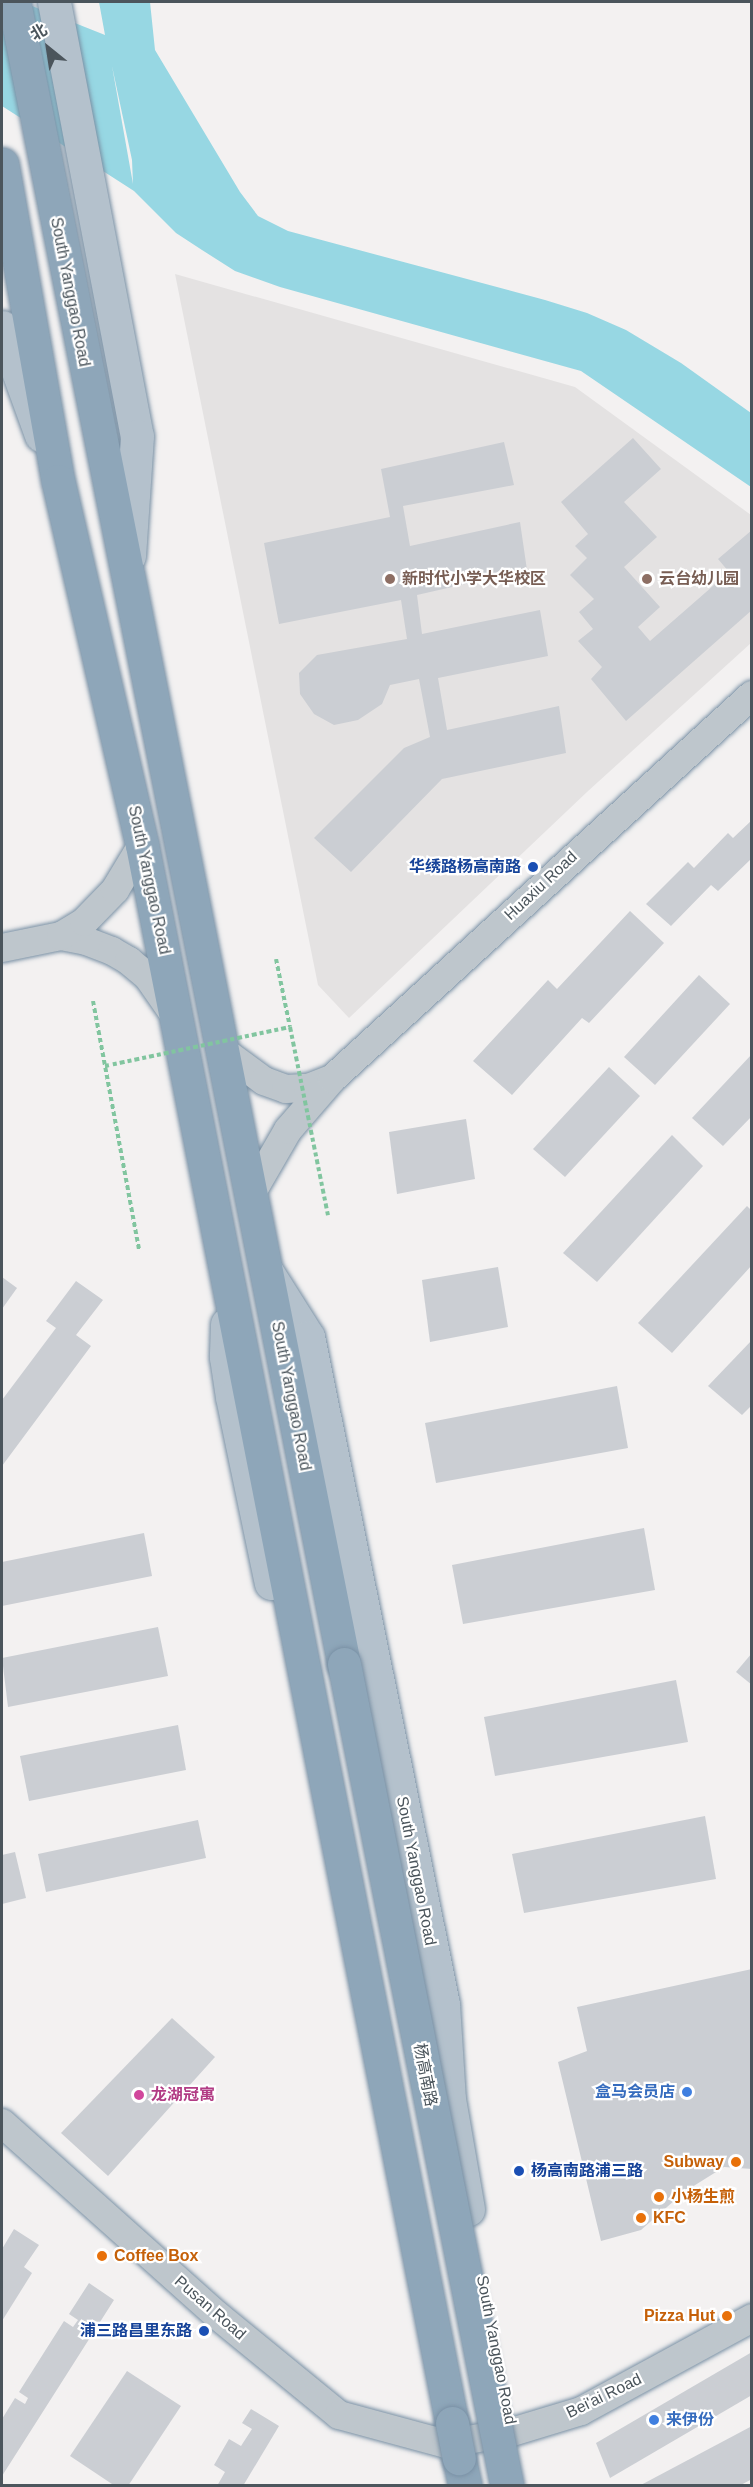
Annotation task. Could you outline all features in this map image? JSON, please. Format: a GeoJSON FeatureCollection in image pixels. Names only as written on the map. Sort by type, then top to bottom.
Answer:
{"type":"FeatureCollection","features":[{"type":"Feature","properties":{"kind":"highway","name":"South Yanggao Road"},"geometry":{"type":"LineString","coordinates":[[14,2],[127,582],[344,1664]]}},
{"type":"Feature","properties":{"kind":"highway","name":"South Yanggao Road"},"geometry":{"type":"LineString","coordinates":[[2,164],[58,481],[142,845],[307,1672],[465,2486]]}},
{"type":"Feature","properties":{"kind":"highway","name":"杨高南路"},"geometry":{"type":"LineString","coordinates":[[344,1664],[507,2486]]}},
{"type":"Feature","properties":{"kind":"main road","name":"South Yanggao Road"},"geometry":{"type":"LineString","coordinates":[[54,2],[137,436],[127,582]]}},
{"type":"Feature","properties":{"kind":"main road","name":"South Yanggao Road"},"geometry":{"type":"LineString","coordinates":[[2,327],[58,481]]}},
{"type":"Feature","properties":{"kind":"main road","name":"South Yanggao Road"},"geometry":{"type":"LineString","coordinates":[[266,1270],[308,1337],[443,2004],[451,2110],[522,2486]]}},
{"type":"Feature","properties":{"kind":"main road","name":"South Yanggao Road"},"geometry":{"type":"LineString","coordinates":[[229,1280],[226,1357],[232,1397],[454,2486]]}},
{"type":"Feature","properties":{"kind":"street","name":"Huaxiu Road"},"geometry":{"type":"LineString","coordinates":[[251,1194],[288,1130],[332,1079],[752,695]]}},
{"type":"Feature","properties":{"kind":"street"},"geometry":{"type":"LineString","coordinates":[[62,936],[100,908],[115,890],[142,845]]}},
{"type":"Feature","properties":{"kind":"street"},"geometry":{"type":"LineString","coordinates":[[2,948],[62,936],[86,941],[112,951],[129,961],[148,977],[177,1020]]}},
{"type":"Feature","properties":{"kind":"street","name":"Huaxiu Road"},"geometry":{"type":"LineString","coordinates":[[222,1050],[264,1081],[286,1089],[308,1088],[332,1079]]}},
{"type":"Feature","properties":{"kind":"street","name":"Pusan Road"},"geometry":{"type":"LineString","coordinates":[[2,2123],[218,2316],[339,2415],[446,2444]]}},
{"type":"Feature","properties":{"kind":"street","name":"Bei'ai Road"},"geometry":{"type":"LineString","coordinates":[[446,2444],[512,2432],[581,2411],[752,2318]]}},
{"type":"Feature","properties":{"kind":"path"},"geometry":{"type":"LineString","coordinates":[[276,959],[328,1216]]}},
{"type":"Feature","properties":{"kind":"path"},"geometry":{"type":"LineString","coordinates":[[93,1001],[140,1250]]}},
{"type":"Feature","properties":{"kind":"path"},"geometry":{"type":"LineString","coordinates":[[105,1066],[290,1027]]}},
{"type":"Feature","properties":{"kind":"shaded area","name":"新时代小学大华校区"},"geometry":{"type":"Polygon","coordinates":[[[175,274],[575,387],[751,515],[751,643],[587,792],[349,1018],[318,985],[175,274]]]}},
{"type":"Feature","properties":{"kind":"water"},"geometry":{"type":"Polygon","coordinates":[[[2,2],[22,2],[105,35],[99,2],[150,2],[155,50],[240,192],[258,216],[288,231],[545,300],[587,313],[626,330],[681,363],[751,413],[751,487],[581,371],[280,287],[235,271],[176,233],[134,191],[2,106],[2,2]],[[112,66],[133,184],[132,160],[112,66]]]}},
{"type":"Feature","properties":{"kind":"building"},"geometry":{"type":"Polygon","coordinates":[[[633,438],[661,469],[624,502],[657,537],[624,567],[660,607],[638,627],[650,641],[729,572],[718,559],[752,530],[752,610],[626,721],[591,679],[602,667],[578,641],[593,629],[579,612],[594,599],[570,575],[587,558],[575,546],[588,534],[561,502],[633,438]]]}},
{"type":"Feature","properties":{"kind":"building"},"geometry":{"type":"Polygon","coordinates":[[[504,442],[514,485],[403,506],[410,546],[520,522],[527,570],[417,595],[422,634],[540,610],[548,656],[438,678],[447,730],[559,706],[566,753],[442,779],[351,872],[314,838],[404,748],[430,737],[419,679],[390,685],[382,704],[358,720],[334,725],[314,714],[300,694],[299,673],[317,655],[407,639],[401,600],[279,624],[264,543],[390,517],[381,469],[504,442]]]}},
{"type":"Feature","properties":{"kind":"building"},"geometry":{"type":"Polygon","coordinates":[[[752,820],[752,858],[718,891],[711,885],[671,926],[646,904],[688,862],[694,868],[728,833],[733,838],[752,820]]]}},
{"type":"Feature","properties":{"kind":"building"},"geometry":{"type":"Polygon","coordinates":[[[630,911],[664,943],[589,1023],[582,1018],[512,1095],[473,1061],[548,980],[557,989],[630,911]]]}},
{"type":"Feature","properties":{"kind":"building"},"geometry":{"type":"Polygon","coordinates":[[[699,975],[730,1004],[655,1085],[624,1057],[699,975]]]}},
{"type":"Feature","properties":{"kind":"building"},"geometry":{"type":"Polygon","coordinates":[[[752,1054],[752,1116],[723,1146],[692,1118],[752,1054]]]}},
{"type":"Feature","properties":{"kind":"building"},"geometry":{"type":"Polygon","coordinates":[[[609,1067],[640,1096],[565,1177],[533,1149],[609,1067]]]}},
{"type":"Feature","properties":{"kind":"building"},"geometry":{"type":"Polygon","coordinates":[[[466,1119],[475,1179],[397,1194],[389,1132],[466,1119]]]}},
{"type":"Feature","properties":{"kind":"building"},"geometry":{"type":"Polygon","coordinates":[[[672,1135],[703,1166],[597,1282],[563,1253],[672,1135]]]}},
{"type":"Feature","properties":{"kind":"building"},"geometry":{"type":"Polygon","coordinates":[[[747,1206],[752,1211],[752,1265],[672,1353],[638,1323],[747,1206]]]}},
{"type":"Feature","properties":{"kind":"building"},"geometry":{"type":"Polygon","coordinates":[[[498,1267],[508,1327],[430,1342],[422,1280],[498,1267]]]}},
{"type":"Feature","properties":{"kind":"building"},"geometry":{"type":"Polygon","coordinates":[[[2,1277],[17,1288],[2,1309],[2,1277]]]}},
{"type":"Feature","properties":{"kind":"building"},"geometry":{"type":"Polygon","coordinates":[[[76,1281],[103,1300],[76,1335],[91,1346],[2,1466],[2,1400],[56,1328],[46,1321],[76,1281]]]}},
{"type":"Feature","properties":{"kind":"building"},"geometry":{"type":"Polygon","coordinates":[[[752,1340],[752,1405],[742,1415],[708,1386],[752,1340]]]}},
{"type":"Feature","properties":{"kind":"building"},"geometry":{"type":"Polygon","coordinates":[[[617,1386],[628,1448],[436,1483],[425,1423],[617,1386]]]}},
{"type":"Feature","properties":{"kind":"building"},"geometry":{"type":"Polygon","coordinates":[[[644,1528],[655,1590],[463,1624],[452,1565],[644,1528]]]}},
{"type":"Feature","properties":{"kind":"building"},"geometry":{"type":"Polygon","coordinates":[[[144,1533],[152,1576],[2,1606],[2,1562],[144,1533]]]}},
{"type":"Feature","properties":{"kind":"building"},"geometry":{"type":"Polygon","coordinates":[[[158,1627],[168,1676],[8,1707],[2,1658],[158,1627]]]}},
{"type":"Feature","properties":{"kind":"building"},"geometry":{"type":"Polygon","coordinates":[[[752,1653],[752,1685],[736,1672],[752,1653]]]}},
{"type":"Feature","properties":{"kind":"building"},"geometry":{"type":"Polygon","coordinates":[[[676,1680],[688,1742],[495,1776],[484,1717],[676,1680]]]}},
{"type":"Feature","properties":{"kind":"building"},"geometry":{"type":"Polygon","coordinates":[[[178,1725],[186,1770],[29,1801],[20,1756],[178,1725]]]}},
{"type":"Feature","properties":{"kind":"building"},"geometry":{"type":"Polygon","coordinates":[[[705,1816],[716,1879],[524,1913],[512,1854],[705,1816]]]}},
{"type":"Feature","properties":{"kind":"building"},"geometry":{"type":"Polygon","coordinates":[[[198,1820],[206,1858],[46,1892],[38,1854],[198,1820]]]}},
{"type":"Feature","properties":{"kind":"building"},"geometry":{"type":"Polygon","coordinates":[[[15,1852],[26,1898],[2,1904],[2,1855],[15,1852]]]}},
{"type":"Feature","properties":{"kind":"building"},"geometry":{"type":"Polygon","coordinates":[[[752,1969],[752,2169],[724,2167],[684,2192],[641,2230],[601,2241],[558,2062],[587,2051],[577,2007],[752,1969]]]}},
{"type":"Feature","properties":{"kind":"building","name":"龙湖冠寓"},"geometry":{"type":"Polygon","coordinates":[[[172,2018],[215,2057],[108,2176],[61,2133],[172,2018]]]}},
{"type":"Feature","properties":{"kind":"building"},"geometry":{"type":"Polygon","coordinates":[[[14,2229],[39,2245],[24,2267],[32,2273],[2,2321],[2,2249],[14,2229]]]}},
{"type":"Feature","properties":{"kind":"building"},"geometry":{"type":"Polygon","coordinates":[[[89,2283],[114,2300],[2,2476],[2,2419],[15,2398],[25,2404],[28,2398],[19,2392],[64,2321],[73,2327],[78,2320],[69,2314],[89,2283]]]}},
{"type":"Feature","properties":{"kind":"building"},"geometry":{"type":"Polygon","coordinates":[[[752,2352],[752,2395],[610,2478],[596,2443],[752,2352]]]}},
{"type":"Feature","properties":{"kind":"building"},"geometry":{"type":"Polygon","coordinates":[[[127,2371],[181,2406],[128,2486],[115,2486],[70,2456],[127,2371]]]}},
{"type":"Feature","properties":{"kind":"building"},"geometry":{"type":"Polygon","coordinates":[[[251,2409],[279,2426],[243,2486],[217,2486],[225,2472],[214,2465],[229,2439],[241,2446],[252,2429],[242,2423],[251,2409]]]}},
{"type":"Feature","properties":{"kind":"building"},"geometry":{"type":"Polygon","coordinates":[[[752,2426],[752,2479],[739,2486],[639,2486],[752,2426]]]}},
{"type":"Feature","properties":{"kind":"place","name":"新时代小学大华校区"},"geometry":{"type":"Point","coordinates":[390,579]}},
{"type":"Feature","properties":{"kind":"place","name":"云台幼儿园"},"geometry":{"type":"Point","coordinates":[647,579]}},
{"type":"Feature","properties":{"kind":"place","name":"华绣路杨高南路"},"geometry":{"type":"Point","coordinates":[533,867]}},
{"type":"Feature","properties":{"kind":"place","name":"盒马会员店"},"geometry":{"type":"Point","coordinates":[687,2092]}},
{"type":"Feature","properties":{"kind":"place","name":"龙湖冠寓"},"geometry":{"type":"Point","coordinates":[139,2095]}},
{"type":"Feature","properties":{"kind":"place","name":"Subway"},"geometry":{"type":"Point","coordinates":[736,2162]}},
{"type":"Feature","properties":{"kind":"place","name":"杨高南路浦三路"},"geometry":{"type":"Point","coordinates":[519,2171]}},
{"type":"Feature","properties":{"kind":"place","name":"小杨生煎"},"geometry":{"type":"Point","coordinates":[659,2197]}},
{"type":"Feature","properties":{"kind":"place","name":"KFC"},"geometry":{"type":"Point","coordinates":[641,2218]}},
{"type":"Feature","properties":{"kind":"place","name":"Coffee Box"},"geometry":{"type":"Point","coordinates":[102,2256]}},
{"type":"Feature","properties":{"kind":"place","name":"Pizza Hut"},"geometry":{"type":"Point","coordinates":[727,2316]}},
{"type":"Feature","properties":{"kind":"place","name":"浦三路昌里东路"},"geometry":{"type":"Point","coordinates":[204,2331]}},
{"type":"Feature","properties":{"kind":"place","name":"来伊份"},"geometry":{"type":"Point","coordinates":[654,2420]}}]}
